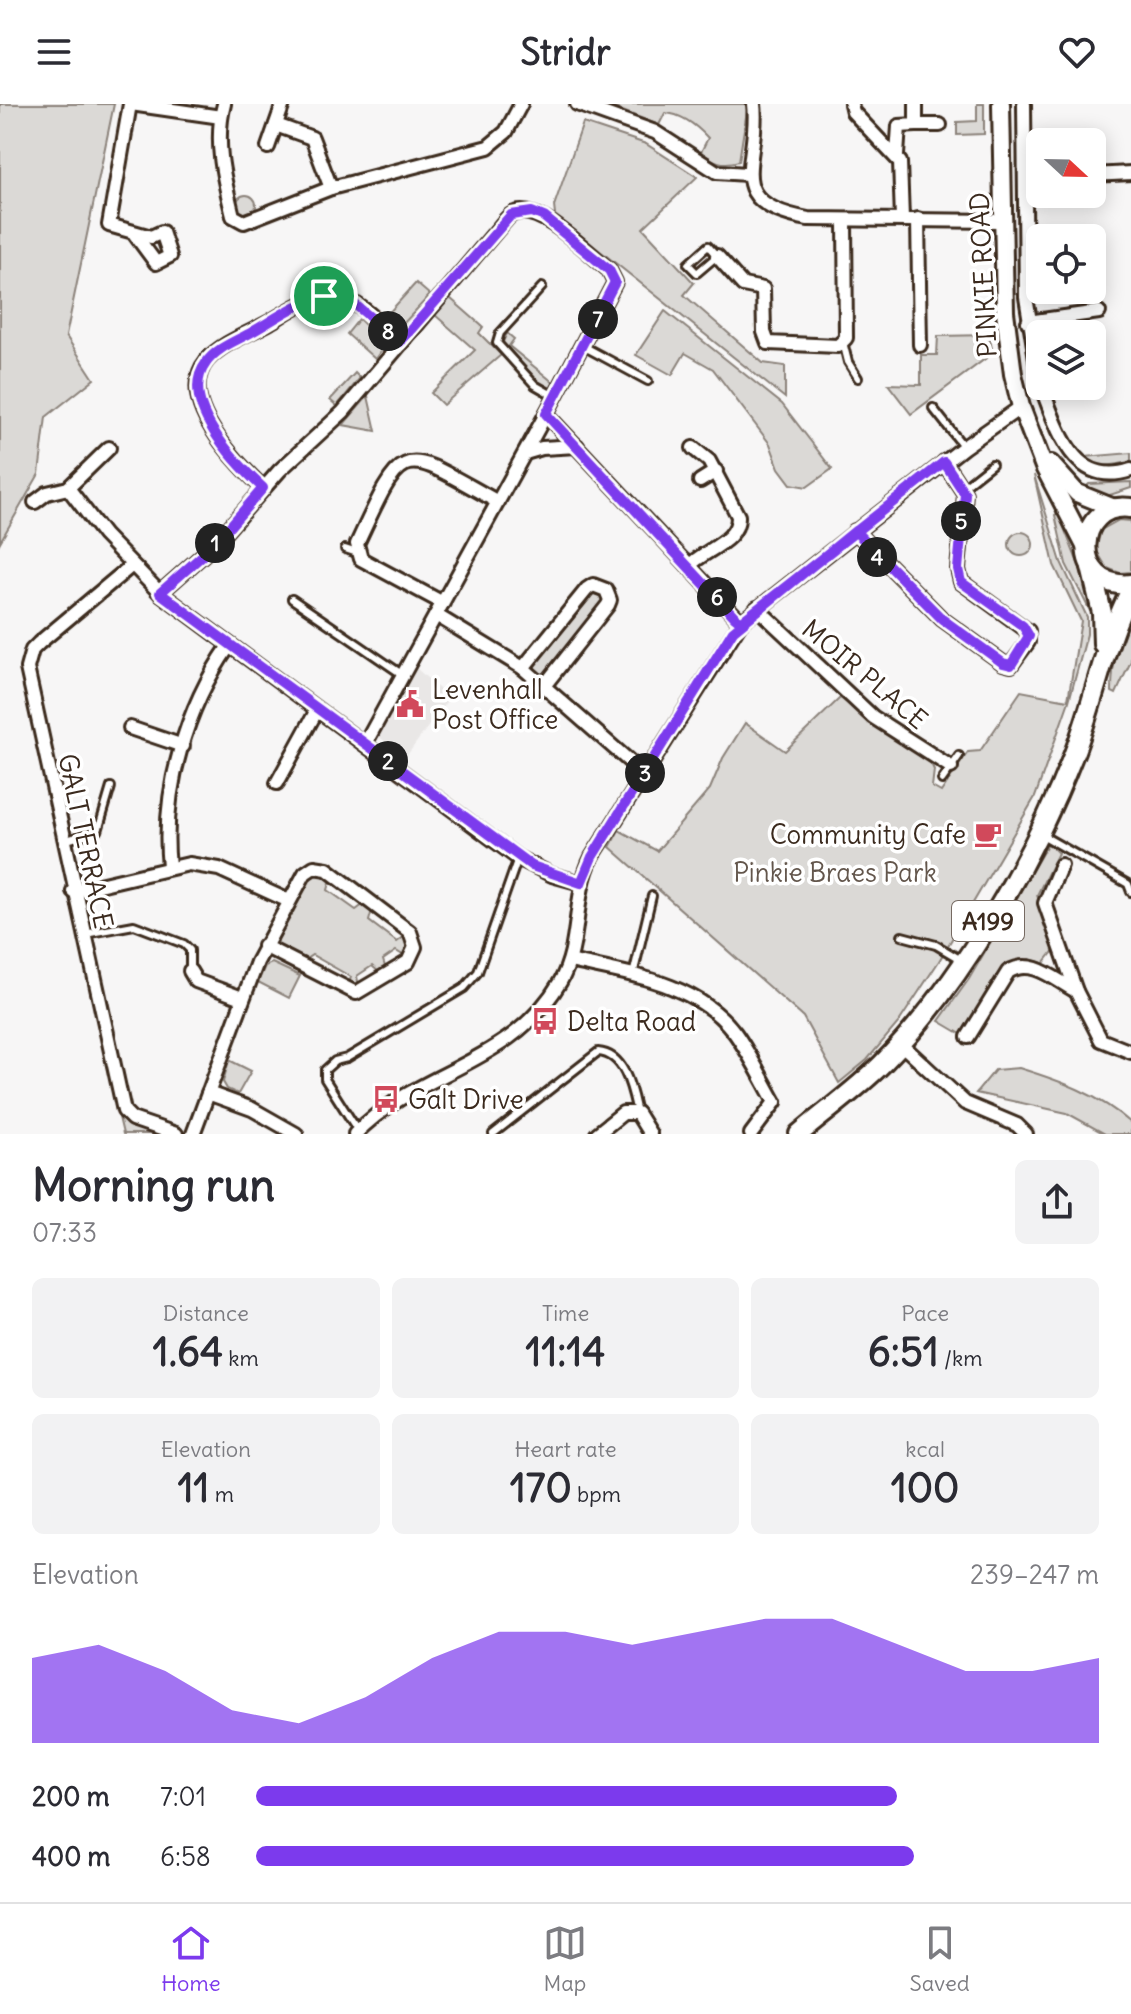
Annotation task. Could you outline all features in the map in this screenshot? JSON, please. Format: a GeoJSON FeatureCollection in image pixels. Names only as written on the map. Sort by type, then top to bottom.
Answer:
{"type":"FeatureCollection","features":[{"type":"Feature","properties":{"kind":"main road","name":"PINKIE ROAD"},"geometry":{"type":"LineString","coordinates":[[1001,104],[1006,335],[1021,407],[1044,467],[1085,546]]}},
{"type":"Feature","properties":{"kind":"main road","name":"PINKIE ROAD"},"geometry":{"type":"LineString","coordinates":[[1035,439],[1077,493],[1125,507]]}},
{"type":"Feature","properties":{"kind":"main road"},"geometry":{"type":"LineString","coordinates":[[1085,546],[1093,522],[1125,507]]}},
{"type":"Feature","properties":{"kind":"main road","name":"A199"},"geometry":{"type":"LineString","coordinates":[[1085,546],[1102,613],[1103,659]]}},
{"type":"Feature","properties":{"kind":"main road"},"geometry":{"type":"LineString","coordinates":[[1091,567],[1110,582],[1131,584]]}},
{"type":"Feature","properties":{"kind":"main road","name":"A199"},"geometry":{"type":"LineString","coordinates":[[799,1134],[880,1067],[963,961],[1038,833],[1081,736],[1103,659],[1131,590]]}},
{"type":"Feature","properties":{"kind":"street"},"geometry":{"type":"LineString","coordinates":[[133,232],[109,225],[107,219],[119,179],[131,104],[223,110],[223,183],[233,216],[239,221],[331,188],[488,147],[506,132],[521,104]]}},
{"type":"Feature","properties":{"kind":"street"},"geometry":{"type":"LineString","coordinates":[[268,147],[283,104]]}},
{"type":"Feature","properties":{"kind":"street"},"geometry":{"type":"LineString","coordinates":[[577,104],[592,106],[655,132],[717,172],[747,174]]}},
{"type":"Feature","properties":{"kind":"street"},"geometry":{"type":"LineString","coordinates":[[754,104],[756,118],[747,174],[759,196],[778,211],[808,219],[1003,221]]}},
{"type":"Feature","properties":{"kind":"street"},"geometry":{"type":"LineString","coordinates":[[851,104],[853,112],[897,155]]}},
{"type":"Feature","properties":{"kind":"street"},"geometry":{"type":"LineString","coordinates":[[916,104],[916,125]]}},
{"type":"Feature","properties":{"kind":"street","name":"PINKIE ROAD"},"geometry":{"type":"LineString","coordinates":[[1024,104],[1028,320]]}},
{"type":"Feature","properties":{"kind":"street"},"geometry":{"type":"LineString","coordinates":[[276,125],[312,138],[331,188]]}},
{"type":"Feature","properties":{"kind":"street"},"geometry":{"type":"LineString","coordinates":[[871,129],[940,125]]}},
{"type":"Feature","properties":{"kind":"street"},"geometry":{"type":"LineString","coordinates":[[899,126],[897,155],[903,172],[902,219]]}},
{"type":"Feature","properties":{"kind":"street"},"geometry":{"type":"LineString","coordinates":[[1106,174],[1131,173]]}},
{"type":"Feature","properties":{"kind":"street"},"geometry":{"type":"LineString","coordinates":[[160,593],[213,546],[263,488],[343,412],[511,215],[532,212],[544,217],[613,275],[615,288],[365,744]]}},
{"type":"Feature","properties":{"kind":"street"},"geometry":{"type":"LineString","coordinates":[[918,219],[912,291],[920,345]]}},
{"type":"Feature","properties":{"kind":"street"},"geometry":{"type":"LineString","coordinates":[[717,256],[743,285],[763,289],[764,332],[768,343],[838,346],[843,342],[845,220]]}},
{"type":"Feature","properties":{"kind":"street"},"geometry":{"type":"LineString","coordinates":[[263,488],[226,448],[202,410],[197,384],[207,360],[288,312],[324,296],[352,302],[400,342]]}},
{"type":"Feature","properties":{"kind":"street"},"geometry":{"type":"LineString","coordinates":[[1042,320],[1099,312]]}},
{"type":"Feature","properties":{"kind":"street","name":"PINKIE ROAD"},"geometry":{"type":"LineString","coordinates":[[1047,400],[1075,461],[1087,470],[1107,475],[1131,470]]}},
{"type":"Feature","properties":{"kind":"street"},"geometry":{"type":"LineString","coordinates":[[356,1133],[395,1101],[481,1059],[506,1041],[545,1004],[570,961],[581,883],[592,857],[741,622],[944,462],[1021,407]]}},
{"type":"Feature","properties":{"kind":"street"},"geometry":{"type":"LineString","coordinates":[[546,414],[741,622]]}},
{"type":"Feature","properties":{"kind":"street"},"geometry":{"type":"LineString","coordinates":[[525,453],[557,446],[577,446]]}},
{"type":"Feature","properties":{"kind":"street"},"geometry":{"type":"LineString","coordinates":[[35,502],[47,493],[68,488],[109,448]]}},
{"type":"Feature","properties":{"kind":"street"},"geometry":{"type":"LineString","coordinates":[[689,566],[707,550],[730,538],[738,524],[738,516],[716,471],[693,448]]}},
{"type":"Feature","properties":{"kind":"street"},"geometry":{"type":"LineString","coordinates":[[498,502],[423,461],[407,461],[395,469],[351,551],[523,668],[609,747],[644,774]]}},
{"type":"Feature","properties":{"kind":"street"},"geometry":{"type":"LineString","coordinates":[[855,531],[942,619],[1003,663],[1011,665],[1028,642],[1028,631],[966,586],[959,576],[963,487],[944,462]]}},
{"type":"Feature","properties":{"kind":"street"},"geometry":{"type":"LineString","coordinates":[[700,481],[716,471]]}},
{"type":"Feature","properties":{"kind":"street"},"geometry":{"type":"LineString","coordinates":[[68,488],[73,499],[131,566],[160,593],[518,858],[552,875],[581,883]]}},
{"type":"Feature","properties":{"kind":"street","name":"GALT TERRACE"},"geometry":{"type":"LineString","coordinates":[[131,566],[39,643],[27,660],[73,891],[124,1111],[132,1119],[176,1134]]}},
{"type":"Feature","properties":{"kind":"street"},"geometry":{"type":"LineString","coordinates":[[523,668],[587,589],[593,585],[606,590],[610,600],[608,605],[544,686]]}},
{"type":"Feature","properties":{"kind":"street","name":"MOIR PLACE"},"geometry":{"type":"LineString","coordinates":[[757,608],[873,717],[955,761]]}},
{"type":"Feature","properties":{"kind":"street"},"geometry":{"type":"LineString","coordinates":[[169,867],[170,803],[183,746],[206,685],[229,646]]}},
{"type":"Feature","properties":{"kind":"street"},"geometry":{"type":"LineString","coordinates":[[277,783],[317,710]]}},
{"type":"Feature","properties":{"kind":"street"},"geometry":{"type":"LineString","coordinates":[[130,728],[183,746]]}},
{"type":"Feature","properties":{"kind":"street"},"geometry":{"type":"LineString","coordinates":[[73,891],[189,864],[219,869],[289,901]]}},
{"type":"Feature","properties":{"kind":"street"},"geometry":{"type":"LineString","coordinates":[[1061,865],[1045,903],[1076,991],[1101,1040],[1131,1052]]}},
{"type":"Feature","properties":{"kind":"street"},"geometry":{"type":"LineString","coordinates":[[193,1134],[264,946],[309,869],[327,869],[410,932],[415,947],[412,957],[361,992],[351,993],[264,946]]}},
{"type":"Feature","properties":{"kind":"street"},"geometry":{"type":"LineString","coordinates":[[1048,976],[1063,956]]}},
{"type":"Feature","properties":{"kind":"street"},"geometry":{"type":"LineString","coordinates":[[570,961],[662,982],[716,1014],[734,1032],[775,1102],[751,1134]]}},
{"type":"Feature","properties":{"kind":"street"},"geometry":{"type":"LineString","coordinates":[[968,1037],[1008,972],[1028,965],[1076,991]]}},
{"type":"Feature","properties":{"kind":"street"},"geometry":{"type":"LineString","coordinates":[[190,971],[196,981],[242,998]]}},
{"type":"Feature","properties":{"kind":"street"},"geometry":{"type":"LineString","coordinates":[[901,1044],[965,1103],[1017,1125],[1026,1134]]}},
{"type":"Feature","properties":{"kind":"street"},"geometry":{"type":"LineString","coordinates":[[208,1093],[252,1109],[296,1134]]}},
{"type":"Feature","properties":{"kind":"street"},"geometry":{"type":"LineString","coordinates":[[597,1134],[623,1113],[637,1113],[650,1134]]}},
{"type":"Feature","properties":{"kind":"lane"},"geometry":{"type":"LineString","coordinates":[[708,246],[717,256],[697,273],[688,264],[708,246]]}},
{"type":"Feature","properties":{"kind":"lane"},"geometry":{"type":"LineString","coordinates":[[542,287],[500,333],[497,343],[535,385],[556,397]]}},
{"type":"Feature","properties":{"kind":"lane"},"geometry":{"type":"LineString","coordinates":[[843,342],[848,362],[858,378]]}},
{"type":"Feature","properties":{"kind":"lane"},"geometry":{"type":"LineString","coordinates":[[583,346],[648,381]]}},
{"type":"Feature","properties":{"kind":"lane"},"geometry":{"type":"LineString","coordinates":[[933,408],[964,447]]}},
{"type":"Feature","properties":{"kind":"lane"},"geometry":{"type":"LineString","coordinates":[[963,487],[992,464]]}},
{"type":"Feature","properties":{"kind":"lane"},"geometry":{"type":"LineString","coordinates":[[292,599],[403,675]]}},
{"type":"Feature","properties":{"kind":"lane"},"geometry":{"type":"LineString","coordinates":[[942,780],[955,761]]}},
{"type":"Feature","properties":{"kind":"lane"},"geometry":{"type":"LineString","coordinates":[[63,841],[98,831],[111,787]]}},
{"type":"Feature","properties":{"kind":"lane"},"geometry":{"type":"LineString","coordinates":[[1038,833],[1128,884],[1131,892]]}},
{"type":"Feature","properties":{"kind":"lane"},"geometry":{"type":"LineString","coordinates":[[356,1133],[325,1079],[325,1070],[335,1061],[347,1058],[464,988],[484,959],[518,858]]}},
{"type":"Feature","properties":{"kind":"lane"},"geometry":{"type":"LineString","coordinates":[[633,975],[652,896]]}},
{"type":"Feature","properties":{"kind":"lane"},"geometry":{"type":"LineString","coordinates":[[84,934],[134,925],[184,944],[190,950],[190,971]]}},
{"type":"Feature","properties":{"kind":"lane"},"geometry":{"type":"LineString","coordinates":[[902,936],[936,945],[963,961]]}},
{"type":"Feature","properties":{"kind":"lane"},"geometry":{"type":"LineString","coordinates":[[493,1134],[598,1052],[606,1052],[619,1063],[632,1087],[637,1113]]}},
{"type":"Feature","properties":{"kind":"shaded area"},"geometry":{"type":"Polygon","coordinates":[[[415,667],[449,698],[405,758],[377,735],[415,667]]]}},
{"type":"Feature","properties":{"kind":"green space"},"geometry":{"type":"Polygon","coordinates":[[[0,104],[114,104],[66,336],[94,379],[46,417],[39,474],[0,542],[0,104]]]}},
{"type":"Feature","properties":{"kind":"green space"},"geometry":{"type":"Polygon","coordinates":[[[604,104],[748,104],[739,161],[723,163],[701,152],[708,138],[683,118],[665,113],[659,125],[604,104]]]}},
{"type":"Feature","properties":{"kind":"green space"},"geometry":{"type":"Polygon","coordinates":[[[977,104],[984,104],[984,134],[957,135],[957,122],[977,121],[977,104]]]}},
{"type":"Feature","properties":{"kind":"green space"},"geometry":{"type":"Polygon","coordinates":[[[583,123],[646,144],[697,177],[643,228],[694,283],[684,295],[763,363],[785,366],[785,398],[555,215],[554,206],[583,123]]]}},
{"type":"Feature","properties":{"kind":"green space"},"geometry":{"type":"Polygon","coordinates":[[[246,195],[253,198],[256,205],[253,212],[246,215],[239,212],[236,205],[239,198],[246,195]]]}},
{"type":"Feature","properties":{"kind":"green space"},"geometry":{"type":"Polygon","coordinates":[[[416,283],[430,295],[404,323],[389,322],[385,317],[416,283]]]}},
{"type":"Feature","properties":{"kind":"green space"},"geometry":{"type":"Polygon","coordinates":[[[450,298],[483,327],[479,333],[501,355],[443,405],[431,393],[475,350],[435,315],[450,298]]]}},
{"type":"Feature","properties":{"kind":"green space"},"geometry":{"type":"Polygon","coordinates":[[[665,311],[782,404],[832,469],[807,487],[791,484],[779,468],[770,444],[713,369],[685,353],[672,375],[636,355],[665,311]]]}},
{"type":"Feature","properties":{"kind":"green space"},"geometry":{"type":"Polygon","coordinates":[[[359,319],[382,341],[382,349],[375,359],[347,334],[359,319]]]}},
{"type":"Feature","properties":{"kind":"green space"},"geometry":{"type":"Polygon","coordinates":[[[507,333],[514,339],[509,346],[554,383],[550,389],[535,381],[502,344],[507,333]]]}},
{"type":"Feature","properties":{"kind":"green space"},"geometry":{"type":"Polygon","coordinates":[[[989,335],[993,353],[911,414],[888,384],[921,385],[921,355],[937,355],[938,336],[989,335]]]}},
{"type":"Feature","properties":{"kind":"green space"},"geometry":{"type":"Polygon","coordinates":[[[355,373],[360,378],[337,406],[330,400],[355,373]]]}},
{"type":"Feature","properties":{"kind":"green space"},"geometry":{"type":"Polygon","coordinates":[[[368,396],[376,431],[343,425],[368,396]]]}},
{"type":"Feature","properties":{"kind":"green space"},"geometry":{"type":"Polygon","coordinates":[[[1131,453],[1131,461],[1113,465],[1101,465],[1084,457],[1131,453]]]}},
{"type":"Feature","properties":{"kind":"green space","name":"Pinkie Braes Park"},"geometry":{"type":"Polygon","coordinates":[[[1034,475],[1061,562],[1087,617],[1087,634],[1069,701],[1035,797],[939,961],[899,1022],[867,1060],[839,1083],[803,1017],[610,847],[619,830],[657,851],[710,789],[723,758],[745,723],[785,751],[840,698],[930,761],[934,770],[932,787],[941,792],[968,752],[980,751],[1021,691],[1068,700],[1081,621],[1054,565],[1034,475]]]}},
{"type":"Feature","properties":{"kind":"green space"},"geometry":{"type":"Polygon","coordinates":[[[1131,482],[1131,488],[1107,496],[1083,490],[1089,484],[1131,482]]]}},
{"type":"Feature","properties":{"kind":"green space"},"geometry":{"type":"Polygon","coordinates":[[[1058,513],[1092,598],[1094,611],[1090,611],[1066,564],[1055,515],[1058,513]]]}},
{"type":"Feature","properties":{"kind":"green space"},"geometry":{"type":"Polygon","coordinates":[[[1119,520],[1131,521],[1131,572],[1120,573],[1107,568],[1096,550],[1101,530],[1119,520]]]}},
{"type":"Feature","properties":{"kind":"green space"},"geometry":{"type":"Polygon","coordinates":[[[1021,532],[1030,535],[1033,544],[1030,553],[1021,556],[1012,553],[1009,544],[1012,535],[1021,532]]]}},
{"type":"Feature","properties":{"kind":"green space"},"geometry":{"type":"Polygon","coordinates":[[[593,591],[603,596],[602,607],[597,608],[548,674],[537,673],[533,662],[584,603],[586,595],[593,591]]]}},
{"type":"Feature","properties":{"kind":"green space"},"geometry":{"type":"Polygon","coordinates":[[[1127,621],[1131,623],[1131,661],[1116,694],[1112,692],[1114,665],[1127,621]]]}},
{"type":"Feature","properties":{"kind":"green space"},"geometry":{"type":"Polygon","coordinates":[[[1048,843],[1058,853],[1037,895],[1055,949],[1044,963],[1029,959],[1004,965],[961,1034],[939,1021],[969,979],[1048,843]]]}},
{"type":"Feature","properties":{"kind":"green space"},"geometry":{"type":"Polygon","coordinates":[[[317,873],[331,879],[328,890],[356,910],[364,904],[372,910],[369,921],[397,942],[405,936],[410,946],[406,957],[396,951],[383,960],[386,970],[380,973],[372,966],[357,976],[359,987],[348,987],[351,977],[312,955],[303,961],[279,947],[277,936],[309,878],[317,873]]]}},
{"type":"Feature","properties":{"kind":"green space"},"geometry":{"type":"Polygon","coordinates":[[[272,963],[300,976],[289,998],[258,982],[265,966],[272,963]]]}},
{"type":"Feature","properties":{"kind":"green space"},"geometry":{"type":"Polygon","coordinates":[[[229,1060],[251,1071],[238,1094],[227,1089],[223,1082],[229,1060]]]}},
{"type":"Feature","properties":{"kind":"green space"},"geometry":{"type":"Polygon","coordinates":[[[1019,1068],[1092,1096],[1131,1123],[1131,1134],[1105,1134],[1067,1113],[976,1093],[995,1070],[1019,1068]]]}},
{"type":"Feature","properties":{"kind":"green space"},"geometry":{"type":"Polygon","coordinates":[[[118,1113],[131,1123],[160,1134],[123,1134],[118,1113]]]}},
{"type":"Feature","properties":{"kind":"place","name":"Levenhall Post Office"},"geometry":{"type":"Point","coordinates":[410,704]}},
{"type":"Feature","properties":{"kind":"place","name":"Community Cafe"},"geometry":{"type":"Point","coordinates":[988,834]}},
{"type":"Feature","properties":{"kind":"place","name":"Delta Road"},"geometry":{"type":"Point","coordinates":[545,1021]}},
{"type":"Feature","properties":{"kind":"place","name":"Galt Drive"},"geometry":{"type":"Point","coordinates":[386,1099]}},
{"type":"Feature","properties":{"kind":"route"},"geometry":{"type":"LineString","coordinates":[[324,296],[314,298],[213,354],[202,367],[197,384],[202,410],[226,448],[263,488],[213,546],[160,593],[532,866],[581,883],[592,857],[733,631],[757,608],[855,531],[876,556],[942,619],[1003,663],[1011,665],[1028,642],[1028,631],[1023,626],[961,582],[958,569],[965,494],[944,462],[875,516],[855,531],[774,594],[757,608],[741,622],[735,617],[546,414],[615,288],[615,282],[609,270],[544,217],[532,212],[511,215],[400,342],[352,302],[324,296]]}}]}
